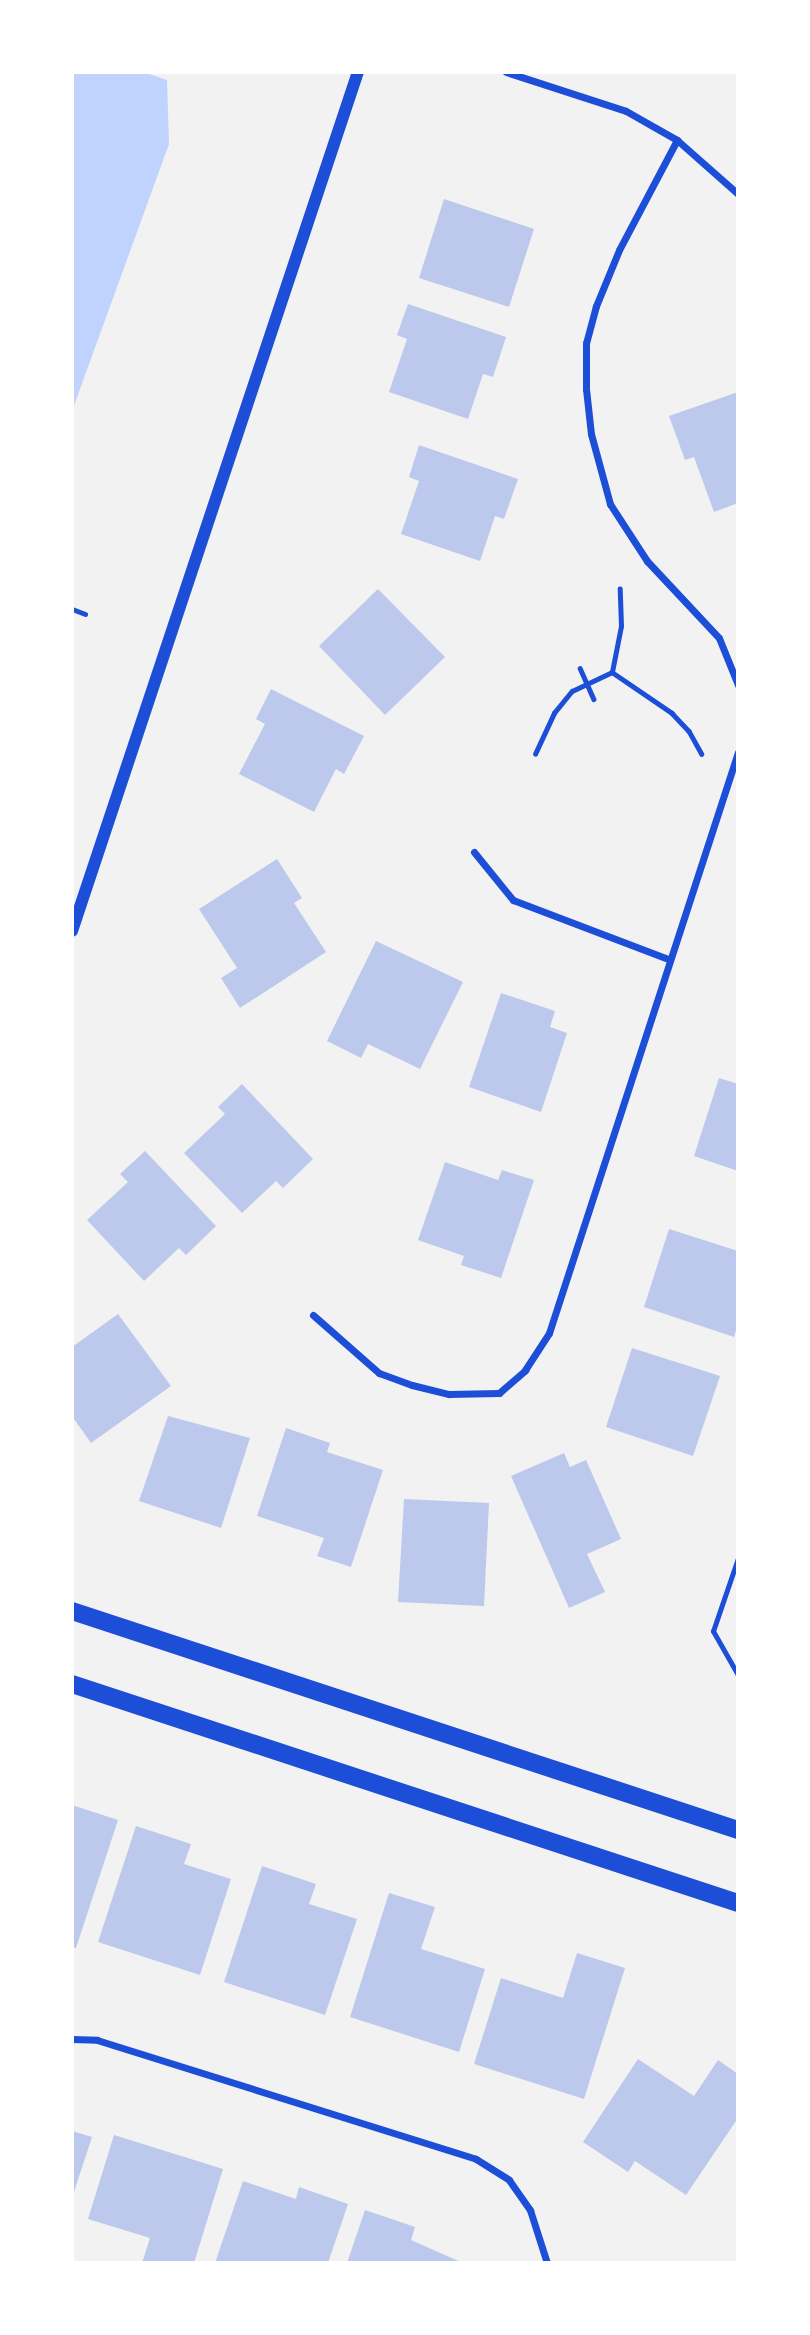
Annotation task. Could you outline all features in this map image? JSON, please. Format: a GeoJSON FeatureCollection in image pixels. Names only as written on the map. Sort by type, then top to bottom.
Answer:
{"type":"FeatureCollection","features":[{"type":"Feature","properties":{"kind":"main road"},"geometry":{"type":"LineString","coordinates":[[72,1611],[738,1830]]}},
{"type":"Feature","properties":{"kind":"main road"},"geometry":{"type":"LineString","coordinates":[[72,1684],[738,1903]]}},
{"type":"Feature","properties":{"kind":"street"},"geometry":{"type":"LineString","coordinates":[[72,931],[358,72]]}},
{"type":"Feature","properties":{"kind":"street"},"geometry":{"type":"LineString","coordinates":[[506,72],[626,111],[677,140],[738,194]]}},
{"type":"Feature","properties":{"kind":"street"},"geometry":{"type":"LineString","coordinates":[[677,140],[619,250],[596,306],[586,343],[586,389],[591,434],[610,504],[647,561],[719,638],[738,685]]}},
{"type":"Feature","properties":{"kind":"street"},"geometry":{"type":"LineString","coordinates":[[313,1315],[379,1373],[449,1394],[499,1393],[525,1370],[549,1333],[668,959],[738,752]]}},
{"type":"Feature","properties":{"kind":"street"},"geometry":{"type":"LineString","coordinates":[[474,852],[513,900],[668,959]]}},
{"type":"Feature","properties":{"kind":"street"},"geometry":{"type":"LineString","coordinates":[[72,2039],[97,2040],[476,2159],[509,2180],[530,2210],[547,2263]]}},
{"type":"Feature","properties":{"kind":"lane"},"geometry":{"type":"LineString","coordinates":[[72,608],[85,614]]}},
{"type":"Feature","properties":{"kind":"lane"},"geometry":{"type":"LineString","coordinates":[[738,1558],[713,1632],[738,1675]]}},
{"type":"Feature","properties":{"kind":"path"},"geometry":{"type":"LineString","coordinates":[[612,672],[621,626],[620,589]]}},
{"type":"Feature","properties":{"kind":"path"},"geometry":{"type":"LineString","coordinates":[[580,668],[594,699]]}},
{"type":"Feature","properties":{"kind":"path"},"geometry":{"type":"LineString","coordinates":[[535,754],[554,713],[572,691],[612,672]]}},
{"type":"Feature","properties":{"kind":"path"},"geometry":{"type":"LineString","coordinates":[[612,672],[672,713],[689,731],[702,754]]}},
{"type":"Feature","properties":{"kind":"water"},"geometry":{"type":"Polygon","coordinates":[[[72,72],[143,72],[167,80],[169,144],[72,411],[72,72]]]}},
{"type":"Feature","properties":{"kind":"building"},"geometry":{"type":"Polygon","coordinates":[[[444,199],[534,229],[509,307],[419,278],[444,199]]]}},
{"type":"Feature","properties":{"kind":"building"},"geometry":{"type":"Polygon","coordinates":[[[408,304],[506,337],[493,377],[483,374],[468,419],[389,392],[407,339],[397,335],[408,304]]]}},
{"type":"Feature","properties":{"kind":"building"},"geometry":{"type":"Polygon","coordinates":[[[738,392],[738,503],[714,512],[694,457],[685,460],[669,416],[738,392]]]}},
{"type":"Feature","properties":{"kind":"building"},"geometry":{"type":"Polygon","coordinates":[[[419,445],[518,479],[504,519],[495,516],[480,561],[401,534],[419,481],[409,477],[419,445]]]}},
{"type":"Feature","properties":{"kind":"building"},"geometry":{"type":"Polygon","coordinates":[[[378,589],[445,657],[385,715],[319,646],[378,589]]]}},
{"type":"Feature","properties":{"kind":"building"},"geometry":{"type":"Polygon","coordinates":[[[271,689],[364,736],[344,774],[336,769],[314,812],[239,774],[265,724],[256,719],[271,689]]]}},
{"type":"Feature","properties":{"kind":"building"},"geometry":{"type":"Polygon","coordinates":[[[277,859],[302,898],[294,903],[326,952],[240,1008],[221,978],[237,968],[199,909],[277,859]]]}},
{"type":"Feature","properties":{"kind":"building"},"geometry":{"type":"Polygon","coordinates":[[[376,941],[463,982],[420,1069],[368,1044],[361,1058],[327,1041],[376,941]]]}},
{"type":"Feature","properties":{"kind":"building"},"geometry":{"type":"Polygon","coordinates":[[[501,993],[555,1011],[550,1027],[567,1033],[541,1112],[469,1087],[501,993]]]}},
{"type":"Feature","properties":{"kind":"building"},"geometry":{"type":"Polygon","coordinates":[[[719,1078],[738,1084],[738,1171],[694,1156],[719,1078]]]}},
{"type":"Feature","properties":{"kind":"building"},"geometry":{"type":"Polygon","coordinates":[[[242,1084],[313,1159],[283,1188],[276,1181],[242,1213],[184,1153],[225,1114],[218,1107],[242,1084]]]}},
{"type":"Feature","properties":{"kind":"building"},"geometry":{"type":"Polygon","coordinates":[[[145,1151],[216,1226],[186,1255],[179,1248],[144,1281],[87,1220],[128,1182],[120,1174],[145,1151]]]}},
{"type":"Feature","properties":{"kind":"building"},"geometry":{"type":"Polygon","coordinates":[[[445,1162],[498,1180],[502,1170],[534,1180],[501,1278],[461,1265],[464,1256],[418,1240],[445,1162]]]}},
{"type":"Feature","properties":{"kind":"building"},"geometry":{"type":"Polygon","coordinates":[[[669,1229],[738,1251],[738,1323],[734,1337],[644,1307],[669,1229]]]}},
{"type":"Feature","properties":{"kind":"building"},"geometry":{"type":"Polygon","coordinates":[[[118,1314],[171,1386],[91,1443],[72,1416],[72,1347],[118,1314]]]}},
{"type":"Feature","properties":{"kind":"building"},"geometry":{"type":"Polygon","coordinates":[[[632,1348],[720,1376],[693,1456],[606,1427],[632,1348]]]}},
{"type":"Feature","properties":{"kind":"building"},"geometry":{"type":"Polygon","coordinates":[[[168,1416],[250,1438],[221,1528],[139,1501],[168,1416]]]}},
{"type":"Feature","properties":{"kind":"building"},"geometry":{"type":"Polygon","coordinates":[[[286,1428],[330,1443],[327,1452],[383,1470],[351,1567],[317,1556],[324,1538],[257,1516],[286,1428]]]}},
{"type":"Feature","properties":{"kind":"building"},"geometry":{"type":"Polygon","coordinates":[[[564,1453],[570,1467],[586,1460],[621,1539],[587,1554],[605,1592],[569,1608],[511,1476],[564,1453]]]}},
{"type":"Feature","properties":{"kind":"building"},"geometry":{"type":"Polygon","coordinates":[[[404,1499],[489,1503],[484,1606],[398,1602],[404,1499]]]}},
{"type":"Feature","properties":{"kind":"building"},"geometry":{"type":"Polygon","coordinates":[[[72,1805],[118,1820],[76,1948],[72,1947],[72,1805]]]}},
{"type":"Feature","properties":{"kind":"building"},"geometry":{"type":"Polygon","coordinates":[[[136,1826],[191,1844],[184,1864],[231,1879],[200,1975],[98,1942],[136,1826]]]}},
{"type":"Feature","properties":{"kind":"building"},"geometry":{"type":"Polygon","coordinates":[[[262,1866],[316,1884],[309,1904],[357,1919],[325,2015],[224,1982],[262,1866]]]}},
{"type":"Feature","properties":{"kind":"building"},"geometry":{"type":"Polygon","coordinates":[[[389,1893],[435,1907],[421,1949],[485,1969],[459,2052],[350,2017],[389,1893]]]}},
{"type":"Feature","properties":{"kind":"building"},"geometry":{"type":"Polygon","coordinates":[[[577,1953],[625,1968],[584,2099],[474,2064],[501,1978],[563,1998],[577,1953]]]}},
{"type":"Feature","properties":{"kind":"building"},"geometry":{"type":"Polygon","coordinates":[[[638,2059],[694,2096],[718,2060],[738,2074],[738,2118],[686,2195],[635,2161],[628,2172],[583,2142],[638,2059]]]}},
{"type":"Feature","properties":{"kind":"building"},"geometry":{"type":"Polygon","coordinates":[[[72,2131],[92,2137],[72,2198],[72,2131]]]}},
{"type":"Feature","properties":{"kind":"building"},"geometry":{"type":"Polygon","coordinates":[[[114,2135],[223,2169],[194,2263],[142,2263],[150,2238],[88,2219],[114,2135]]]}},
{"type":"Feature","properties":{"kind":"building"},"geometry":{"type":"Polygon","coordinates":[[[243,2181],[296,2199],[299,2187],[348,2204],[328,2263],[215,2263],[243,2181]]]}},
{"type":"Feature","properties":{"kind":"building"},"geometry":{"type":"Polygon","coordinates":[[[365,2210],[415,2227],[411,2240],[463,2263],[347,2263],[365,2210]]]}}]}
